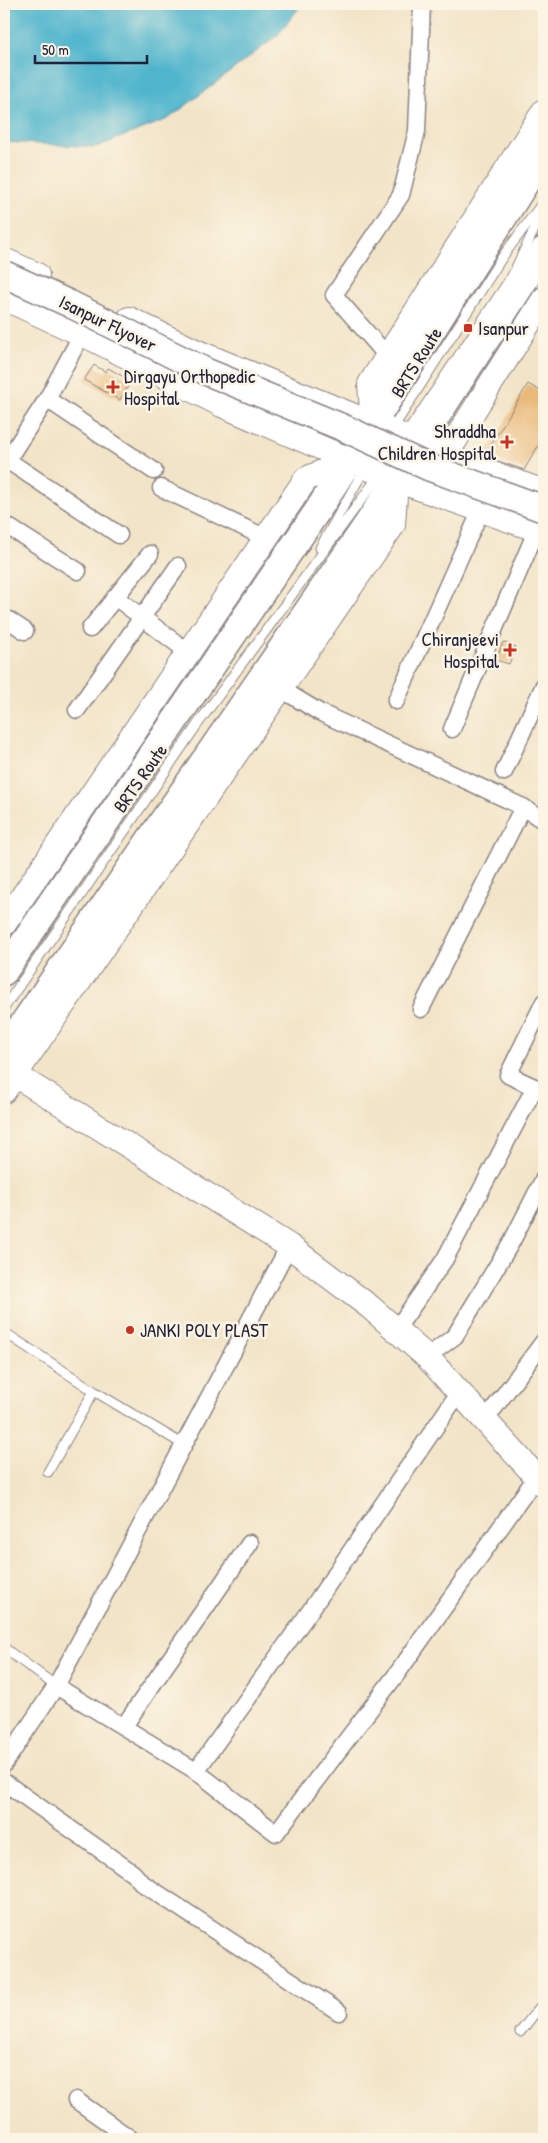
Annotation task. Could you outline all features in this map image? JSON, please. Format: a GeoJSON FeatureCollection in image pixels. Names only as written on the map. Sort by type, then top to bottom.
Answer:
{"type":"FeatureCollection","features":[{"type":"Feature","properties":{"kind":"main road"},"geometry":{"type":"LineString","coordinates":[[4,972],[36,925],[377,464],[397,434],[544,154]]}},
{"type":"Feature","properties":{"kind":"main road"},"geometry":{"type":"LineString","coordinates":[[4,1051],[397,434],[544,250]]}},
{"type":"Feature","properties":{"kind":"main road","name":"Isanpur Flyover"},"geometry":{"type":"LineString","coordinates":[[4,274],[70,304],[207,372],[344,428],[542,522]]}},
{"type":"Feature","properties":{"kind":"main road","name":"Isanpur Flyover"},"geometry":{"type":"LineString","coordinates":[[4,284],[203,381],[340,436],[425,476],[542,522]]}},
{"type":"Feature","properties":{"kind":"street"},"geometry":{"type":"LineString","coordinates":[[388,357],[334,295],[401,195],[417,130],[422,4]]}},
{"type":"Feature","properties":{"kind":"street"},"geometry":{"type":"LineString","coordinates":[[36,925],[8,918],[388,357],[544,111]]}},
{"type":"Feature","properties":{"kind":"street"},"geometry":{"type":"LineString","coordinates":[[4,260],[195,351],[445,455],[544,492]]}},
{"type":"Feature","properties":{"kind":"street"},"geometry":{"type":"LineString","coordinates":[[4,298],[82,334],[222,405],[326,449],[377,464],[424,490],[481,510],[542,522],[452,729]]}},
{"type":"Feature","properties":{"kind":"street"},"geometry":{"type":"LineString","coordinates":[[56,1686],[196,1771],[276,1833],[399,1671],[542,1476],[427,1357],[370,1307],[289,1246],[7,1078],[281,689],[393,525],[424,490],[544,299]]}},
{"type":"Feature","properties":{"kind":"street"},"geometry":{"type":"LineString","coordinates":[[82,334],[47,399],[6,463],[119,535]]}},
{"type":"Feature","properties":{"kind":"street"},"geometry":{"type":"LineString","coordinates":[[370,384],[397,434]]}},
{"type":"Feature","properties":{"kind":"street"},"geometry":{"type":"LineString","coordinates":[[47,399],[154,471]]}},
{"type":"Feature","properties":{"kind":"street"},"geometry":{"type":"LineString","coordinates":[[306,479],[377,464]]}},
{"type":"Feature","properties":{"kind":"street"},"geometry":{"type":"LineString","coordinates":[[377,464],[393,525]]}},
{"type":"Feature","properties":{"kind":"street"},"geometry":{"type":"LineString","coordinates":[[161,488],[266,538]]}},
{"type":"Feature","properties":{"kind":"street"},"geometry":{"type":"LineString","coordinates":[[396,701],[481,510]]}},
{"type":"Feature","properties":{"kind":"street"},"geometry":{"type":"LineString","coordinates":[[4,524],[78,571]]}},
{"type":"Feature","properties":{"kind":"street"},"geometry":{"type":"LineString","coordinates":[[90,629],[150,554]]}},
{"type":"Feature","properties":{"kind":"street"},"geometry":{"type":"LineString","coordinates":[[77,710],[178,566]]}},
{"type":"Feature","properties":{"kind":"street"},"geometry":{"type":"LineString","coordinates":[[115,597],[140,618],[188,652]]}},
{"type":"Feature","properties":{"kind":"street"},"geometry":{"type":"LineString","coordinates":[[4,617],[25,631]]}},
{"type":"Feature","properties":{"kind":"street"},"geometry":{"type":"LineString","coordinates":[[504,772],[544,685]]}},
{"type":"Feature","properties":{"kind":"street"},"geometry":{"type":"LineString","coordinates":[[281,689],[319,712],[544,818]]}},
{"type":"Feature","properties":{"kind":"street"},"geometry":{"type":"LineString","coordinates":[[421,1009],[523,807]]}},
{"type":"Feature","properties":{"kind":"street"},"geometry":{"type":"LineString","coordinates":[[396,1330],[445,1259],[540,1090],[508,1075],[544,1002]]}},
{"type":"Feature","properties":{"kind":"street"},"geometry":{"type":"LineString","coordinates":[[427,1357],[455,1336],[512,1241],[544,1178]]}},
{"type":"Feature","properties":{"kind":"street"},"geometry":{"type":"LineString","coordinates":[[4,1764],[56,1686],[289,1246]]}},
{"type":"Feature","properties":{"kind":"street"},"geometry":{"type":"LineString","coordinates":[[486,1420],[544,1341]]}},
{"type":"Feature","properties":{"kind":"street"},"geometry":{"type":"LineString","coordinates":[[196,1771],[310,1611],[460,1391]]}},
{"type":"Feature","properties":{"kind":"street"},"geometry":{"type":"LineString","coordinates":[[124,1726],[250,1543]]}},
{"type":"Feature","properties":{"kind":"street"},"geometry":{"type":"LineString","coordinates":[[4,1782],[133,1873],[142,1883],[339,2012]]}},
{"type":"Feature","properties":{"kind":"street"},"geometry":{"type":"LineString","coordinates":[[76,2100],[131,2139]]}},
{"type":"Feature","properties":{"kind":"lane","name":"BRTS Route"},"geometry":{"type":"LineString","coordinates":[[397,434],[503,256],[544,201]]}},
{"type":"Feature","properties":{"kind":"lane","name":"BRTS Route"},"geometry":{"type":"LineString","coordinates":[[397,434],[512,276],[544,209]]}},
{"type":"Feature","properties":{"kind":"lane","name":"BRTS Route"},"geometry":{"type":"LineString","coordinates":[[4,1008],[192,733],[308,571],[377,464]]}},
{"type":"Feature","properties":{"kind":"lane","name":"BRTS Route"},"geometry":{"type":"LineString","coordinates":[[308,571],[377,464]]}},
{"type":"Feature","properties":{"kind":"lane"},"geometry":{"type":"LineString","coordinates":[[4,1332],[94,1391],[184,1445]]}},
{"type":"Feature","properties":{"kind":"lane"},"geometry":{"type":"LineString","coordinates":[[48,1472],[94,1391]]}},
{"type":"Feature","properties":{"kind":"lane"},"geometry":{"type":"LineString","coordinates":[[4,1648],[56,1686]]}},
{"type":"Feature","properties":{"kind":"lane"},"geometry":{"type":"LineString","coordinates":[[520,2032],[544,2002]]}},
{"type":"Feature","properties":{"kind":"water"},"geometry":{"type":"Polygon","coordinates":[[[4,4],[302,4],[277,36],[168,119],[96,147],[4,142],[4,4]]]}},
{"type":"Feature","properties":{"kind":"building"},"geometry":{"type":"Polygon","coordinates":[[[94,365],[106,372],[108,368],[131,381],[120,400],[84,380],[94,365]]]}},
{"type":"Feature","properties":{"kind":"building"},"geometry":{"type":"Polygon","coordinates":[[[528,384],[544,393],[544,436],[524,470],[484,456],[528,384]]]}},
{"type":"Feature","properties":{"kind":"building"},"geometry":{"type":"Polygon","coordinates":[[[503,642],[516,647],[509,664],[496,660],[503,642]]]}},
{"type":"Feature","properties":{"kind":"place","name":"Isanpur"},"geometry":{"type":"Point","coordinates":[468,328]}},
{"type":"Feature","properties":{"kind":"place","name":"Dirgayu Orthopedic Hospital"},"geometry":{"type":"Point","coordinates":[113,387]}},
{"type":"Feature","properties":{"kind":"place","name":"Shraddha Children Hospital"},"geometry":{"type":"Point","coordinates":[507,442]}},
{"type":"Feature","properties":{"kind":"place","name":"Chiranjeevi Hospital"},"geometry":{"type":"Point","coordinates":[510,650]}},
{"type":"Feature","properties":{"kind":"place","name":"JANKI POLY PLAST"},"geometry":{"type":"Point","coordinates":[130,1330]}}]}
